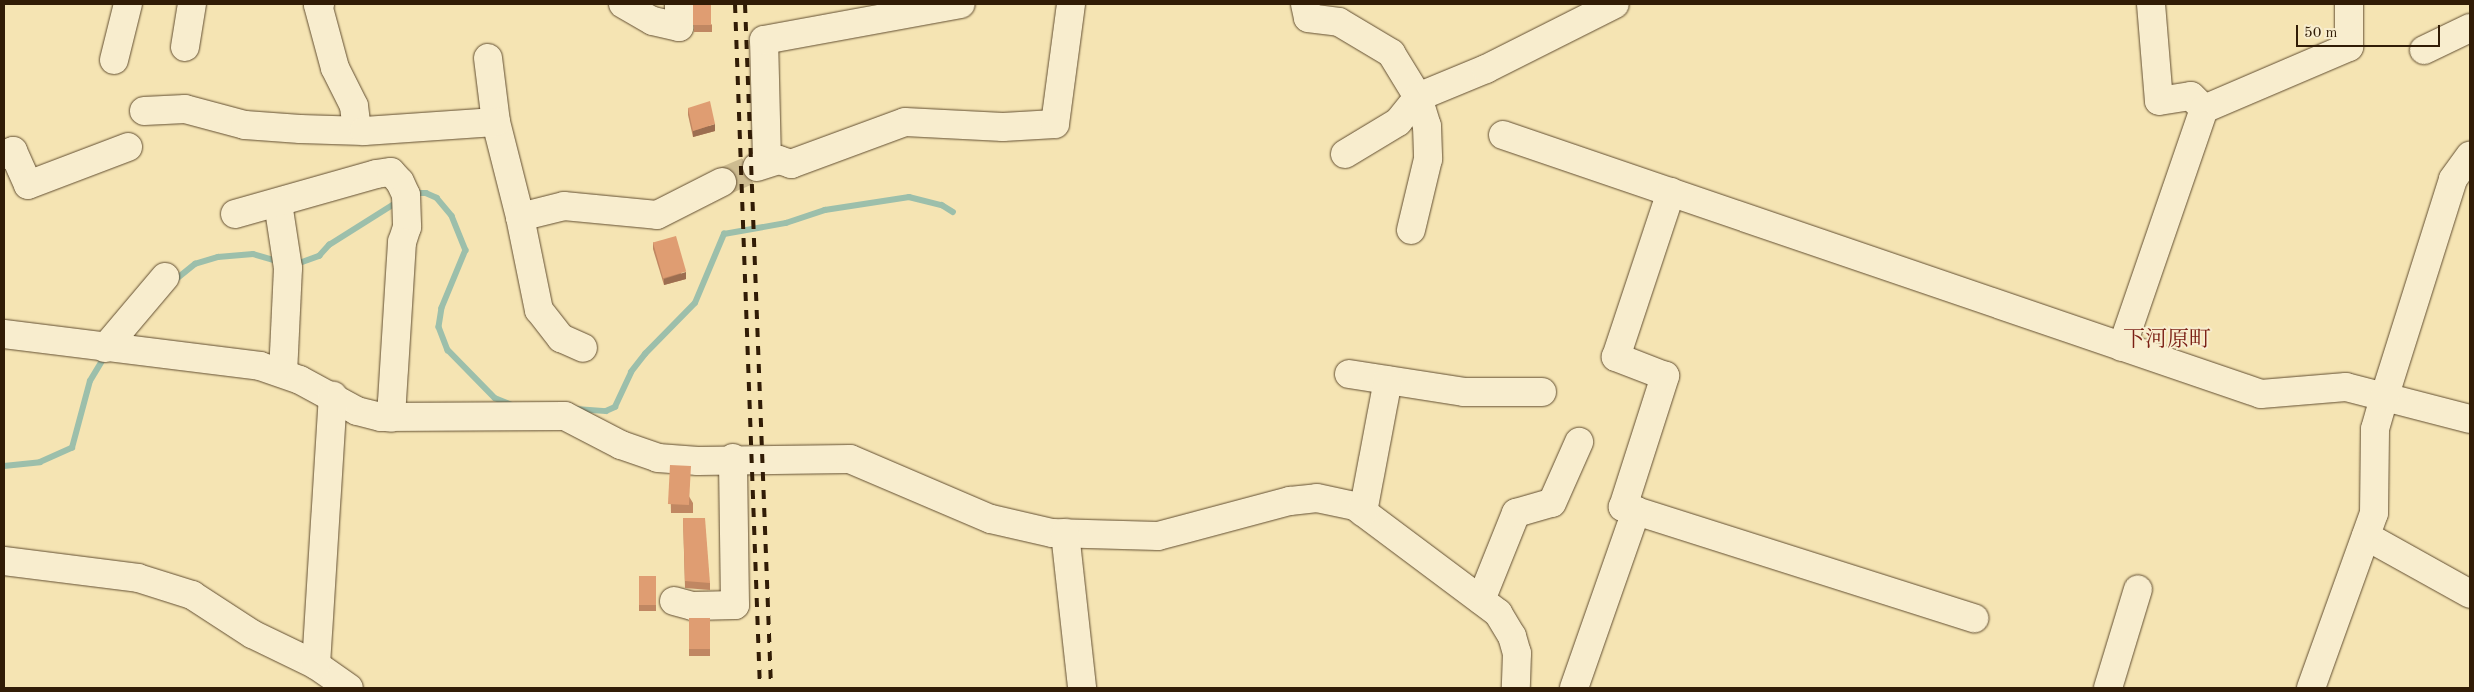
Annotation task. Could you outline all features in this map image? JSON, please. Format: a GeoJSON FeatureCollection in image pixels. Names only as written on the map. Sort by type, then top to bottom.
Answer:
{"type":"FeatureCollection","features":[{"type":"Feature","properties":{"kind":"street"},"geometry":{"type":"LineString","coordinates":[[114,60],[128,4]]}},
{"type":"Feature","properties":{"kind":"street"},"geometry":{"type":"LineString","coordinates":[[185,48],[192,4]]}},
{"type":"Feature","properties":{"kind":"street"},"geometry":{"type":"LineString","coordinates":[[320,4],[318,5],[334,68],[354,106],[357,130]]}},
{"type":"Feature","properties":{"kind":"street"},"geometry":{"type":"LineString","coordinates":[[623,4],[654,22],[679,27],[679,4]]}},
{"type":"Feature","properties":{"kind":"street"},"geometry":{"type":"LineString","coordinates":[[962,4],[764,40],[762,164],[779,160],[791,164],[904,122],[1003,127],[1055,124],[1072,4]]}},
{"type":"Feature","properties":{"kind":"street"},"geometry":{"type":"LineString","coordinates":[[1305,4],[1308,18],[1339,22],[1391,54],[1418,97],[1427,126],[1428,159],[1411,230]]}},
{"type":"Feature","properties":{"kind":"street"},"geometry":{"type":"LineString","coordinates":[[1345,154],[1398,122],[1418,97],[1486,68],[1615,4]]}},
{"type":"Feature","properties":{"kind":"street"},"geometry":{"type":"LineString","coordinates":[[2151,4],[2159,101],[2191,96],[2204,109]]}},
{"type":"Feature","properties":{"kind":"street"},"geometry":{"type":"LineString","coordinates":[[2122,347],[2204,109],[2348,47],[2348,4]]}},
{"type":"Feature","properties":{"kind":"street"},"geometry":{"type":"LineString","coordinates":[[2424,50],[2470,28]]}},
{"type":"Feature","properties":{"kind":"street"},"geometry":{"type":"LineString","coordinates":[[488,58],[496,122],[520,217],[539,310],[561,338],[583,348]]}},
{"type":"Feature","properties":{"kind":"street"},"geometry":{"type":"LineString","coordinates":[[144,111],[185,109],[245,125],[357,130],[496,122]]}},
{"type":"Feature","properties":{"kind":"street"},"geometry":{"type":"LineString","coordinates":[[1503,135],[2260,394],[2346,387],[2385,395],[2470,420]]}},
{"type":"Feature","properties":{"kind":"street"},"geometry":{"type":"LineString","coordinates":[[4,155],[13,151],[28,185],[128,147]]}},
{"type":"Feature","properties":{"kind":"street"},"geometry":{"type":"LineString","coordinates":[[2311,688],[2374,513],[2375,428],[2454,179],[2470,156]]}},
{"type":"Feature","properties":{"kind":"street"},"geometry":{"type":"LineString","coordinates":[[235,214],[376,174],[391,172],[400,182],[406,195],[407,227],[402,242],[391,418]]}},
{"type":"Feature","properties":{"kind":"street"},"geometry":{"type":"LineString","coordinates":[[520,217],[564,206],[657,215],[722,182]]}},
{"type":"Feature","properties":{"kind":"street"},"geometry":{"type":"LineString","coordinates":[[1671,192],[1616,357],[1665,376],[1623,507],[1974,618]]}},
{"type":"Feature","properties":{"kind":"street"},"geometry":{"type":"LineString","coordinates":[[278,203],[288,268],[283,373]]}},
{"type":"Feature","properties":{"kind":"street"},"geometry":{"type":"LineString","coordinates":[[105,348],[165,276]]}},
{"type":"Feature","properties":{"kind":"street"},"geometry":{"type":"LineString","coordinates":[[4,334],[260,366],[283,373],[333,396],[356,411],[391,418],[566,416],[621,445],[658,458],[850,459],[991,519],[1065,533],[1158,536],[1290,501],[1317,498],[1355,506],[1498,613],[1512,636],[1517,653],[1516,688]]}},
{"type":"Feature","properties":{"kind":"street"},"geometry":{"type":"LineString","coordinates":[[1348,374],[1464,392],[1542,392]]}},
{"type":"Feature","properties":{"kind":"street"},"geometry":{"type":"LineString","coordinates":[[1363,512],[1388,380]]}},
{"type":"Feature","properties":{"kind":"street"},"geometry":{"type":"LineString","coordinates":[[316,665],[333,396]]}},
{"type":"Feature","properties":{"kind":"street"},"geometry":{"type":"LineString","coordinates":[[1481,600],[1516,513],[1552,503],[1579,442]]}},
{"type":"Feature","properties":{"kind":"street"},"geometry":{"type":"LineString","coordinates":[[674,601],[693,606],[734,605],[733,458]]}},
{"type":"Feature","properties":{"kind":"street"},"geometry":{"type":"LineString","coordinates":[[1574,688],[1636,511]]}},
{"type":"Feature","properties":{"kind":"street"},"geometry":{"type":"LineString","coordinates":[[1065,533],[1082,688]]}},
{"type":"Feature","properties":{"kind":"street"},"geometry":{"type":"LineString","coordinates":[[2366,536],[2470,594]]}},
{"type":"Feature","properties":{"kind":"street"},"geometry":{"type":"LineString","coordinates":[[4,560],[138,578],[192,595],[252,634],[316,665],[349,688]]}},
{"type":"Feature","properties":{"kind":"street"},"geometry":{"type":"LineString","coordinates":[[2108,688],[2138,589]]}},
{"type":"Feature","properties":{"kind":"building"},"geometry":{"type":"Polygon","coordinates":[[[693,4],[711,4],[711,25],[693,25],[693,4]]]}},
{"type":"Feature","properties":{"kind":"building"},"geometry":{"type":"Polygon","coordinates":[[[710,101],[715,124],[693,131],[688,108],[710,101]]]}},
{"type":"Feature","properties":{"kind":"building"},"geometry":{"type":"Polygon","coordinates":[[[676,236],[686,272],[663,278],[653,243],[676,236]]]}},
{"type":"Feature","properties":{"kind":"building"},"geometry":{"type":"Polygon","coordinates":[[[670,465],[691,466],[689,505],[668,504],[670,465]]]}},
{"type":"Feature","properties":{"kind":"building"},"geometry":{"type":"Polygon","coordinates":[[[683,518],[705,518],[710,583],[685,581],[683,518]]]}},
{"type":"Feature","properties":{"kind":"building"},"geometry":{"type":"Polygon","coordinates":[[[639,576],[656,576],[656,605],[639,605],[639,576]]]}},
{"type":"Feature","properties":{"kind":"building"},"geometry":{"type":"Polygon","coordinates":[[[689,618],[710,618],[710,649],[689,649],[689,618]]]}},
{"type":"Feature","properties":{"kind":"waterway"},"geometry":{"type":"LineString","coordinates":[[413,193],[426,193],[437,198],[452,216],[466,250],[442,308],[439,327],[448,350],[495,398],[512,405]]}},
{"type":"Feature","properties":{"kind":"waterway"},"geometry":{"type":"LineString","coordinates":[[576,409],[606,411],[615,407],[631,372],[645,354],[695,303],[724,234],[786,223],[825,210],[909,197],[942,205],[953,212]]}},
{"type":"Feature","properties":{"kind":"waterway"},"geometry":{"type":"LineString","coordinates":[[294,265],[319,256],[329,245],[399,201]]}},
{"type":"Feature","properties":{"kind":"waterway"},"geometry":{"type":"LineString","coordinates":[[174,281],[195,264],[218,257],[253,254],[278,261]]}},
{"type":"Feature","properties":{"kind":"waterway"},"geometry":{"type":"LineString","coordinates":[[4,466],[40,462],[72,448],[90,381],[105,356]]}},
{"type":"Feature","properties":{"kind":"tunnel"},"geometry":{"type":"LineString","coordinates":[[722,182],[757,167]]}},
{"type":"Feature","properties":{"kind":"railway"},"geometry":{"type":"LineString","coordinates":[[735,4],[760,688]]}},
{"type":"Feature","properties":{"kind":"railway"},"geometry":{"type":"LineString","coordinates":[[745,4],[771,688]]}},
{"type":"Feature","properties":{"kind":"district","name":"下河原町"},"geometry":{"type":"Point","coordinates":[2167,341]}}]}
